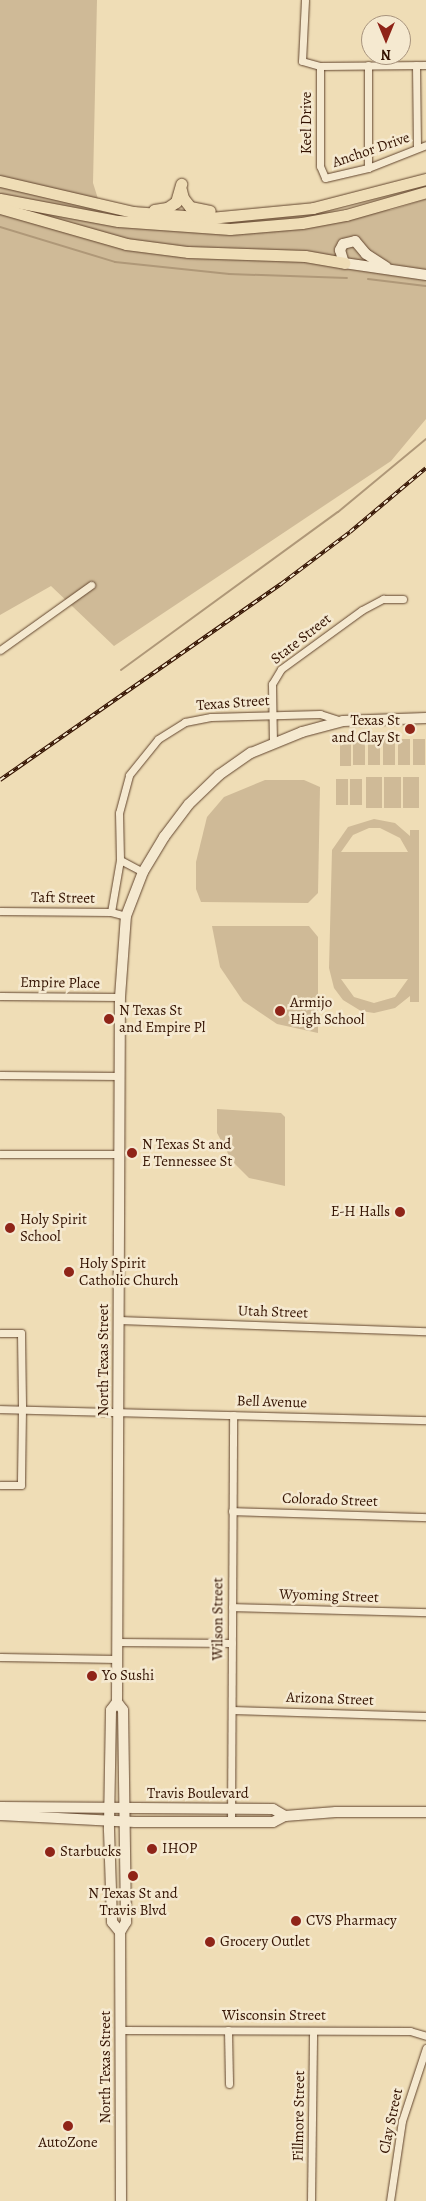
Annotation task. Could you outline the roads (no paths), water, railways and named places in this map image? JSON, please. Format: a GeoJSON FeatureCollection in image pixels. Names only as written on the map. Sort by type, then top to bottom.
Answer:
{"type":"FeatureCollection","features":[{"type":"Feature","properties":{"kind":"highway"},"geometry":{"type":"LineString","coordinates":[[0,181],[133,212],[186,217],[224,216],[312,208],[423,178]]}},
{"type":"Feature","properties":{"kind":"highway"},"geometry":{"type":"LineString","coordinates":[[133,212],[172,206],[178,198],[181,184],[183,198],[190,207],[224,216]]}},
{"type":"Feature","properties":{"kind":"highway"},"geometry":{"type":"LineString","coordinates":[[0,199],[118,221],[230,229],[302,223],[346,216],[426,192]]}},
{"type":"Feature","properties":{"kind":"highway"},"geometry":{"type":"LineString","coordinates":[[0,208],[126,244],[188,252],[305,256],[344,263]]}},
{"type":"Feature","properties":{"kind":"main road"},"geometry":{"type":"LineString","coordinates":[[386,267],[366,254],[355,240],[343,244],[340,250],[344,263],[386,267],[426,275]]}},
{"type":"Feature","properties":{"kind":"main road","name":"Texas Street"},"geometry":{"type":"LineString","coordinates":[[191,801],[219,775],[273,743],[343,721],[426,718]]}},
{"type":"Feature","properties":{"kind":"main road","name":"North Texas Street"},"geometry":{"type":"LineString","coordinates":[[120,1932],[112,1922],[109,1820],[111,1710],[117,1702],[120,997],[126,916],[144,872],[164,837],[191,801]]}},
{"type":"Feature","properties":{"kind":"main road","name":"North Texas Street"},"geometry":{"type":"LineString","coordinates":[[117,1702],[123,1710],[122,1820],[126,1922],[120,1932],[121,2201]]}},
{"type":"Feature","properties":{"kind":"main road","name":"Travis Boulevard"},"geometry":{"type":"LineString","coordinates":[[0,1807],[273,1809],[285,1816]]}},
{"type":"Feature","properties":{"kind":"main road","name":"Travis Boulevard"},"geometry":{"type":"LineString","coordinates":[[0,1815],[109,1820],[273,1822],[285,1816],[336,1812],[426,1812]]}},
{"type":"Feature","properties":{"kind":"street"},"geometry":{"type":"LineString","coordinates":[[305,0],[302,61],[320,66],[426,66]]}},
{"type":"Feature","properties":{"kind":"street"},"geometry":{"type":"LineString","coordinates":[[416,65],[417,148]]}},
{"type":"Feature","properties":{"kind":"street","name":"Keel Drive"},"geometry":{"type":"LineString","coordinates":[[320,66],[320,166],[325,178]]}},
{"type":"Feature","properties":{"kind":"street"},"geometry":{"type":"LineString","coordinates":[[368,66],[368,168]]}},
{"type":"Feature","properties":{"kind":"street","name":"Anchor Drive"},"geometry":{"type":"LineString","coordinates":[[325,178],[368,168],[426,145]]}},
{"type":"Feature","properties":{"kind":"street"},"geometry":{"type":"LineString","coordinates":[[0,650],[91,585]]}},
{"type":"Feature","properties":{"kind":"street","name":"State Street"},"geometry":{"type":"LineString","coordinates":[[273,743],[272,684],[281,669],[362,610],[383,599],[403,600]]}},
{"type":"Feature","properties":{"kind":"street","name":"Texas Street"},"geometry":{"type":"LineString","coordinates":[[120,860],[121,801],[129,774],[138,760],[158,739],[190,720],[212,716],[320,714],[343,721]]}},
{"type":"Feature","properties":{"kind":"street"},"geometry":{"type":"LineString","coordinates":[[111,912],[120,860],[144,872]]}},
{"type":"Feature","properties":{"kind":"street","name":"Taft Street"},"geometry":{"type":"LineString","coordinates":[[0,911],[111,912],[126,916]]}},
{"type":"Feature","properties":{"kind":"street","name":"Empire Place"},"geometry":{"type":"LineString","coordinates":[[0,996],[120,997]]}},
{"type":"Feature","properties":{"kind":"street"},"geometry":{"type":"LineString","coordinates":[[0,1075],[120,1076]]}},
{"type":"Feature","properties":{"kind":"street"},"geometry":{"type":"LineString","coordinates":[[0,1154],[120,1154]]}},
{"type":"Feature","properties":{"kind":"street","name":"Utah Street"},"geometry":{"type":"LineString","coordinates":[[119,1320],[426,1331]]}},
{"type":"Feature","properties":{"kind":"street"},"geometry":{"type":"LineString","coordinates":[[0,1333],[20,1333],[22,1409],[20,1485],[0,1485]]}},
{"type":"Feature","properties":{"kind":"street","name":"Bell Avenue"},"geometry":{"type":"LineString","coordinates":[[0,1409],[426,1420]]}},
{"type":"Feature","properties":{"kind":"street","name":"Wilson Street"},"geometry":{"type":"LineString","coordinates":[[231,1822],[233,1415]]}},
{"type":"Feature","properties":{"kind":"street","name":"Colorado Street"},"geometry":{"type":"LineString","coordinates":[[232,1511],[426,1517]]}},
{"type":"Feature","properties":{"kind":"street","name":"Wyoming Street"},"geometry":{"type":"LineString","coordinates":[[232,1607],[426,1612]]}},
{"type":"Feature","properties":{"kind":"street"},"geometry":{"type":"LineString","coordinates":[[117,1642],[232,1643]]}},
{"type":"Feature","properties":{"kind":"street"},"geometry":{"type":"LineString","coordinates":[[0,1657],[117,1659]]}},
{"type":"Feature","properties":{"kind":"street","name":"Arizona Street"},"geometry":{"type":"LineString","coordinates":[[232,1710],[426,1716]]}},
{"type":"Feature","properties":{"kind":"street","name":"Wisconsin Street"},"geometry":{"type":"LineString","coordinates":[[121,2030],[410,2031],[426,2036]]}},
{"type":"Feature","properties":{"kind":"street"},"geometry":{"type":"LineString","coordinates":[[228,2030],[229,2084]]}},
{"type":"Feature","properties":{"kind":"street","name":"Fillmore Street"},"geometry":{"type":"LineString","coordinates":[[312,2201],[313,2031]]}},
{"type":"Feature","properties":{"kind":"street","name":"Clay Street"},"geometry":{"type":"LineString","coordinates":[[390,2201],[402,2121],[426,2048]]}},
{"type":"Feature","properties":{"kind":"waterway"},"geometry":{"type":"LineString","coordinates":[[0,227],[115,262],[229,274],[347,278]]}},
{"type":"Feature","properties":{"kind":"waterway"},"geometry":{"type":"LineString","coordinates":[[368,279],[426,286]]}},
{"type":"Feature","properties":{"kind":"waterway"},"geometry":{"type":"LineString","coordinates":[[121,670],[338,512],[426,439]]}},
{"type":"Feature","properties":{"kind":"railway"},"geometry":{"type":"LineString","coordinates":[[0,780],[281,584],[350,532],[426,468]]}},
{"type":"Feature","properties":{"kind":"place","name":"Texas St and Clay St"},"geometry":{"type":"Point","coordinates":[410,729]}},
{"type":"Feature","properties":{"kind":"place","name":"Armijo High School"},"geometry":{"type":"Point","coordinates":[280,1011]}},
{"type":"Feature","properties":{"kind":"place","name":"N Texas St and Empire Pl"},"geometry":{"type":"Point","coordinates":[109,1019]}},
{"type":"Feature","properties":{"kind":"place","name":"N Texas St and E Tennessee St"},"geometry":{"type":"Point","coordinates":[132,1153]}},
{"type":"Feature","properties":{"kind":"place","name":"E-H Halls"},"geometry":{"type":"Point","coordinates":[400,1212]}},
{"type":"Feature","properties":{"kind":"place","name":"Holy Spirit School"},"geometry":{"type":"Point","coordinates":[10,1228]}},
{"type":"Feature","properties":{"kind":"place","name":"Holy Spirit Catholic Church"},"geometry":{"type":"Point","coordinates":[69,1272]}},
{"type":"Feature","properties":{"kind":"place","name":"Yo Sushi"},"geometry":{"type":"Point","coordinates":[92,1676]}},
{"type":"Feature","properties":{"kind":"place","name":"IHOP"},"geometry":{"type":"Point","coordinates":[152,1849]}},
{"type":"Feature","properties":{"kind":"place","name":"Starbucks"},"geometry":{"type":"Point","coordinates":[50,1852]}},
{"type":"Feature","properties":{"kind":"place","name":"N Texas St and Travis Blvd"},"geometry":{"type":"Point","coordinates":[133,1876]}},
{"type":"Feature","properties":{"kind":"place","name":"CVS Pharmacy"},"geometry":{"type":"Point","coordinates":[296,1921]}},
{"type":"Feature","properties":{"kind":"place","name":"Grocery Outlet"},"geometry":{"type":"Point","coordinates":[210,1942]}},
{"type":"Feature","properties":{"kind":"place","name":"AutoZone"},"geometry":{"type":"Point","coordinates":[68,2126]}}]}
